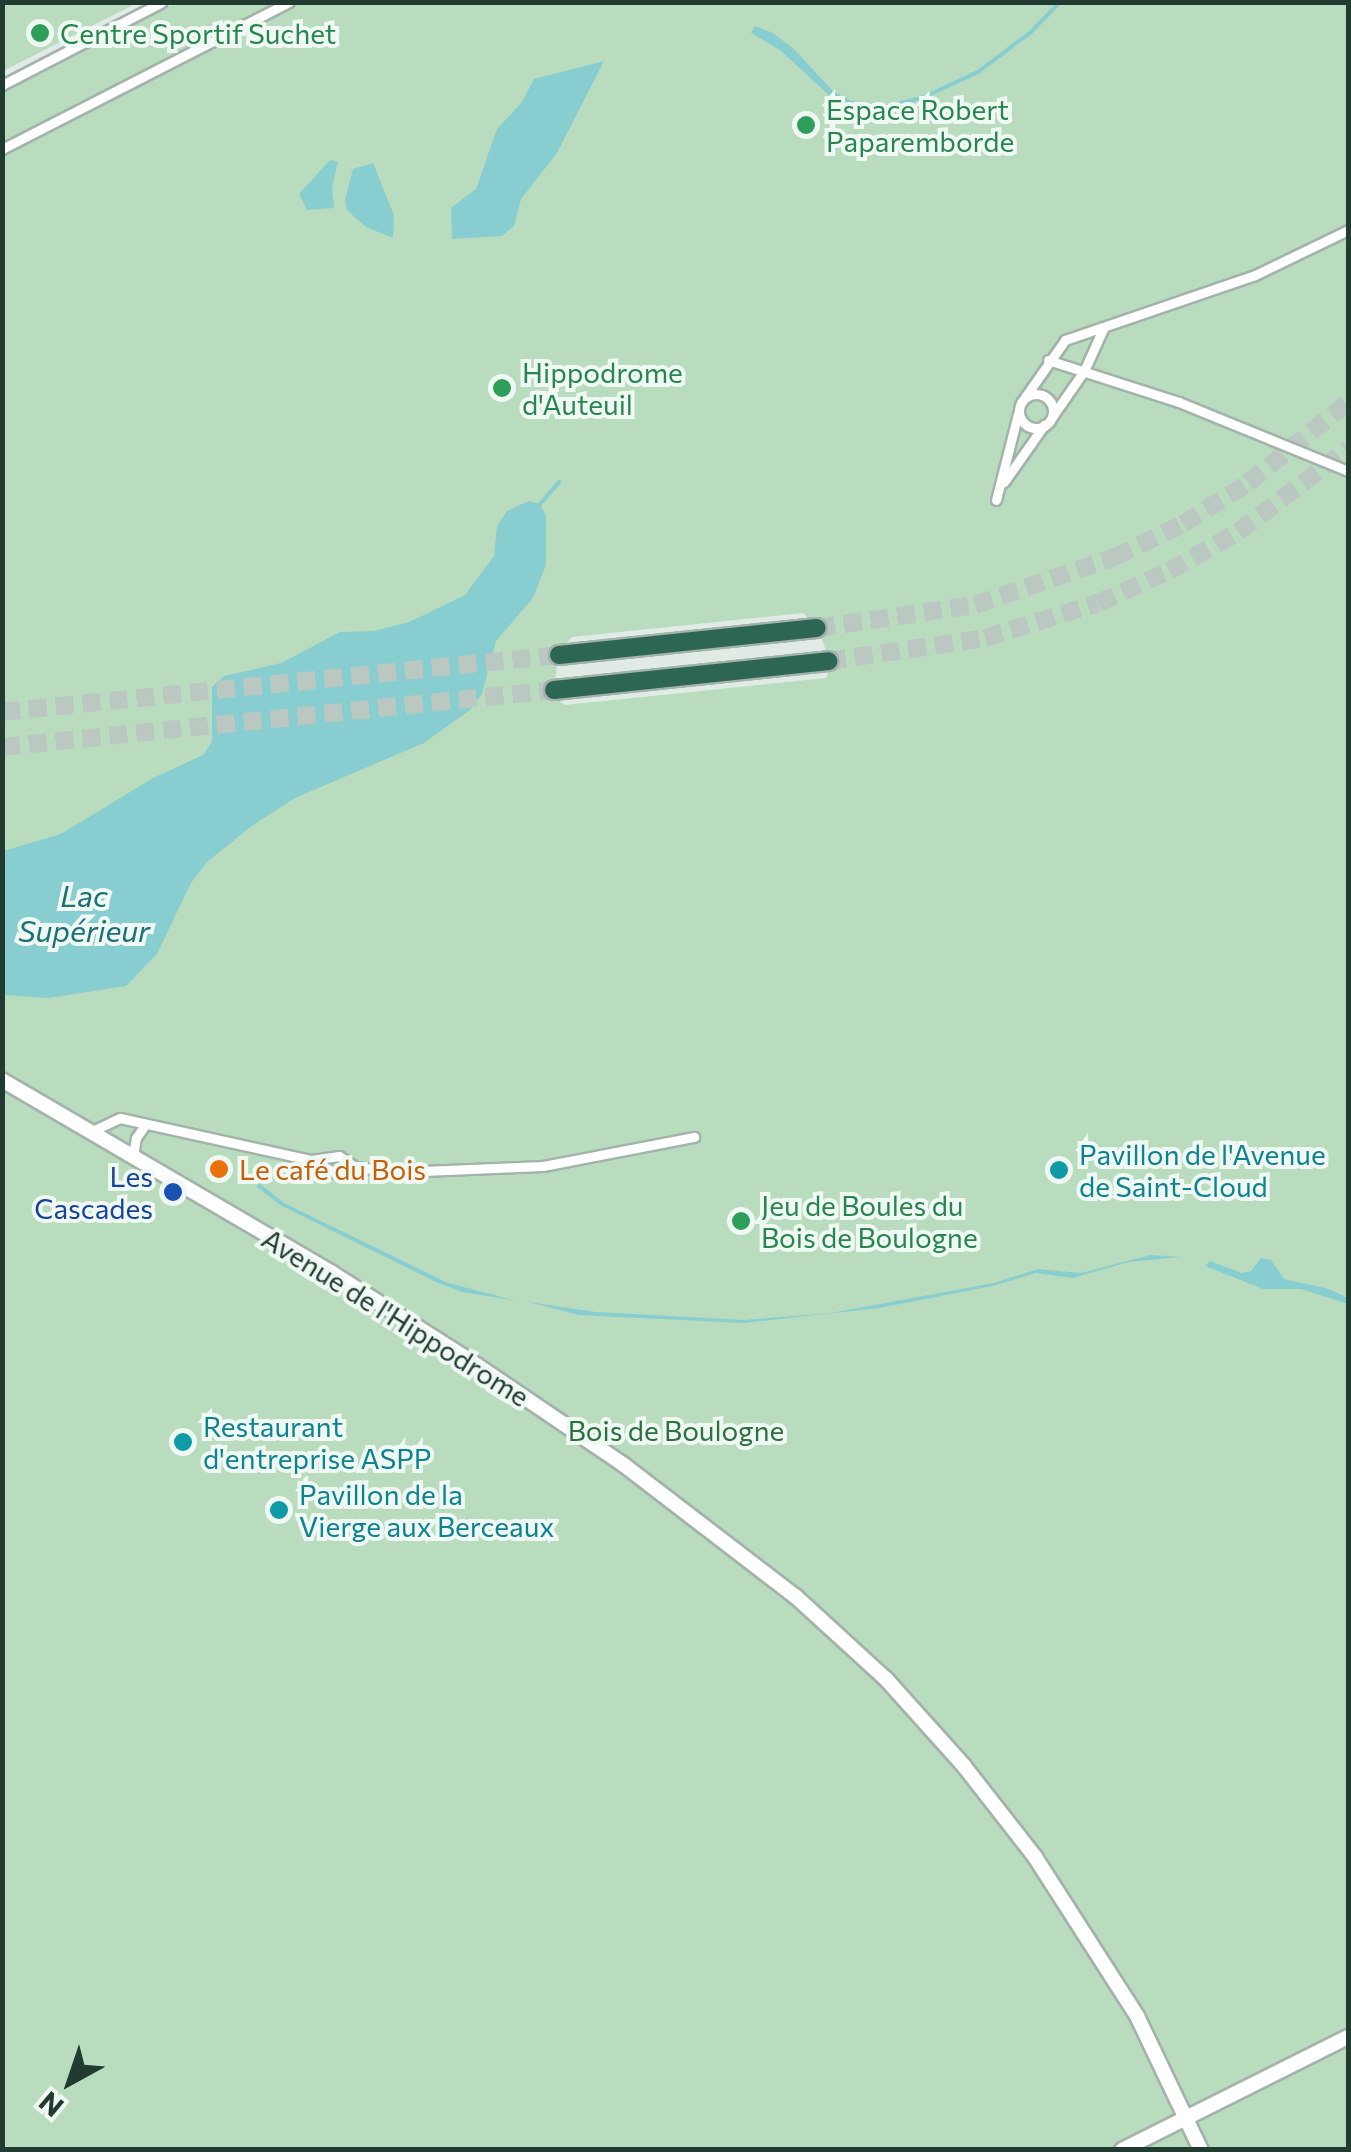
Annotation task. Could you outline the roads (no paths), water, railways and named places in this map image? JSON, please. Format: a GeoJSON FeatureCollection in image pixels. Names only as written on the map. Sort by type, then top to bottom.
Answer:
{"type":"FeatureCollection","features":[{"type":"Feature","properties":{"kind":"highway"},"geometry":{"type":"LineString","coordinates":[[559,655],[816,628]]}},
{"type":"Feature","properties":{"kind":"highway"},"geometry":{"type":"LineString","coordinates":[[554,690],[828,661]]}},
{"type":"Feature","properties":{"kind":"main road","name":"Avenue de l'Hippodrome"},"geometry":{"type":"LineString","coordinates":[[2,1080],[470,1360],[624,1466],[808,1608],[886,1679],[964,1766],[1035,1856],[1137,2016],[1201,2150]]}},
{"type":"Feature","properties":{"kind":"main road"},"geometry":{"type":"LineString","coordinates":[[1122,2150],[1348,2037]]}},
{"type":"Feature","properties":{"kind":"street"},"geometry":{"type":"LineString","coordinates":[[2,84],[162,2]]}},
{"type":"Feature","properties":{"kind":"street"},"geometry":{"type":"LineString","coordinates":[[2,149],[289,2]]}},
{"type":"Feature","properties":{"kind":"street"},"geometry":{"type":"LineString","coordinates":[[996,500],[1018,412],[1048,360],[1065,340],[1255,276],[1348,230]]}},
{"type":"Feature","properties":{"kind":"street"},"geometry":{"type":"LineString","coordinates":[[1002,484],[1084,370],[1103,329]]}},
{"type":"Feature","properties":{"kind":"street"},"geometry":{"type":"LineString","coordinates":[[1048,360],[1180,402],[1348,471]]}},
{"type":"Feature","properties":{"kind":"street"},"geometry":{"type":"LineString","coordinates":[[1025,397],[1046,397],[1048,421]]}},
{"type":"Feature","properties":{"kind":"street"},"geometry":{"type":"LineString","coordinates":[[1018,412],[1028,426],[1048,421]]}},
{"type":"Feature","properties":{"kind":"street"},"geometry":{"type":"LineString","coordinates":[[92,1131],[120,1118],[310,1160],[342,1177],[355,1167]]}},
{"type":"Feature","properties":{"kind":"street"},"geometry":{"type":"LineString","coordinates":[[133,1156],[136,1138],[144,1126]]}},
{"type":"Feature","properties":{"kind":"street"},"geometry":{"type":"LineString","coordinates":[[310,1160],[339,1156],[355,1167],[399,1172],[544,1166],[694,1138]]}},
{"type":"Feature","properties":{"kind":"water"},"geometry":{"type":"Polygon","coordinates":[[[755,26],[773,33],[795,50],[833,91],[851,101],[888,104],[889,108],[860,108],[831,97],[780,50],[751,33],[755,26]]]}},
{"type":"Feature","properties":{"kind":"water"},"geometry":{"type":"Polygon","coordinates":[[[604,61],[557,153],[521,199],[514,226],[502,236],[452,239],[451,208],[476,189],[497,129],[522,102],[534,79],[604,61]]]}},
{"type":"Feature","properties":{"kind":"water"},"geometry":{"type":"Polygon","coordinates":[[[330,160],[338,162],[332,187],[334,208],[307,210],[299,194],[330,160]]]}},
{"type":"Feature","properties":{"kind":"water"},"geometry":{"type":"Polygon","coordinates":[[[373,163],[394,215],[393,238],[366,227],[347,210],[345,200],[353,169],[373,163]]]}},
{"type":"Feature","properties":{"kind":"water","name":"Lac Supérieur"},"geometry":{"type":"Polygon","coordinates":[[[529,501],[540,504],[546,516],[546,565],[533,598],[496,641],[482,694],[470,710],[424,743],[295,798],[253,825],[207,862],[191,883],[157,954],[126,986],[49,998],[3,995],[3,851],[61,834],[153,778],[203,755],[212,742],[212,687],[224,676],[281,663],[340,632],[374,631],[409,622],[465,595],[494,556],[497,526],[507,511],[529,501]]]}},
{"type":"Feature","properties":{"kind":"water"},"geometry":{"type":"Polygon","coordinates":[[[259,1183],[284,1203],[448,1283],[518,1301],[462,1292],[436,1282],[280,1205],[257,1187],[259,1183]]]}},
{"type":"Feature","properties":{"kind":"water"},"geometry":{"type":"Polygon","coordinates":[[[1151,1255],[1181,1257],[1129,1262],[1073,1278],[1036,1273],[993,1286],[879,1308],[743,1323],[579,1315],[528,1302],[596,1312],[744,1320],[831,1313],[994,1283],[1038,1269],[1081,1273],[1151,1255]]]}},
{"type":"Feature","properties":{"kind":"water"},"geometry":{"type":"Polygon","coordinates":[[[1261,1258],[1271,1260],[1284,1279],[1329,1289],[1348,1298],[1348,1304],[1301,1289],[1263,1289],[1205,1266],[1210,1261],[1242,1273],[1251,1271],[1261,1258]]]}},
{"type":"Feature","properties":{"kind":"waterway"},"geometry":{"type":"LineString","coordinates":[[889,106],[922,98],[978,72],[1031,32],[1060,2]]}},
{"type":"Feature","properties":{"kind":"waterway"},"geometry":{"type":"LineString","coordinates":[[540,504],[559,482]]}},
{"type":"Feature","properties":{"kind":"tunnel"},"geometry":{"type":"LineString","coordinates":[[817,628],[975,605],[1115,557],[1183,524],[1248,483],[1348,402]]}},
{"type":"Feature","properties":{"kind":"tunnel"},"geometry":{"type":"LineString","coordinates":[[828,661],[985,638],[1098,603],[1169,571],[1238,532],[1348,449]]}},
{"type":"Feature","properties":{"kind":"tunnel"},"geometry":{"type":"LineString","coordinates":[[2,712],[559,655]]}},
{"type":"Feature","properties":{"kind":"tunnel"},"geometry":{"type":"LineString","coordinates":[[2,747],[554,690]]}},
{"type":"Feature","properties":{"kind":"place","name":"Centre Sportif Suchet"},"geometry":{"type":"Point","coordinates":[40,33]}},
{"type":"Feature","properties":{"kind":"place","name":"Espace Robert Paparemborde"},"geometry":{"type":"Point","coordinates":[806,125]}},
{"type":"Feature","properties":{"kind":"place","name":"Hippodrome d'Auteuil"},"geometry":{"type":"Point","coordinates":[502,388]}},
{"type":"Feature","properties":{"kind":"place","name":"Le café du Bois"},"geometry":{"type":"Point","coordinates":[219,1169]}},
{"type":"Feature","properties":{"kind":"place","name":"Pavillon de l'Avenue de Saint-Cloud"},"geometry":{"type":"Point","coordinates":[1059,1170]}},
{"type":"Feature","properties":{"kind":"place","name":"Les Cascades"},"geometry":{"type":"Point","coordinates":[173,1192]}},
{"type":"Feature","properties":{"kind":"place","name":"Jeu de Boules du Bois de Boulogne"},"geometry":{"type":"Point","coordinates":[741,1221]}},
{"type":"Feature","properties":{"kind":"place","name":"Restaurant d'entreprise ASPP"},"geometry":{"type":"Point","coordinates":[183,1442]}},
{"type":"Feature","properties":{"kind":"place","name":"Pavillon de la Vierge aux Berceaux"},"geometry":{"type":"Point","coordinates":[279,1510]}},
{"type":"Feature","properties":{"kind":"park label","name":"Bois de Boulogne"},"geometry":{"type":"Point","coordinates":[676,1430]}}]}
